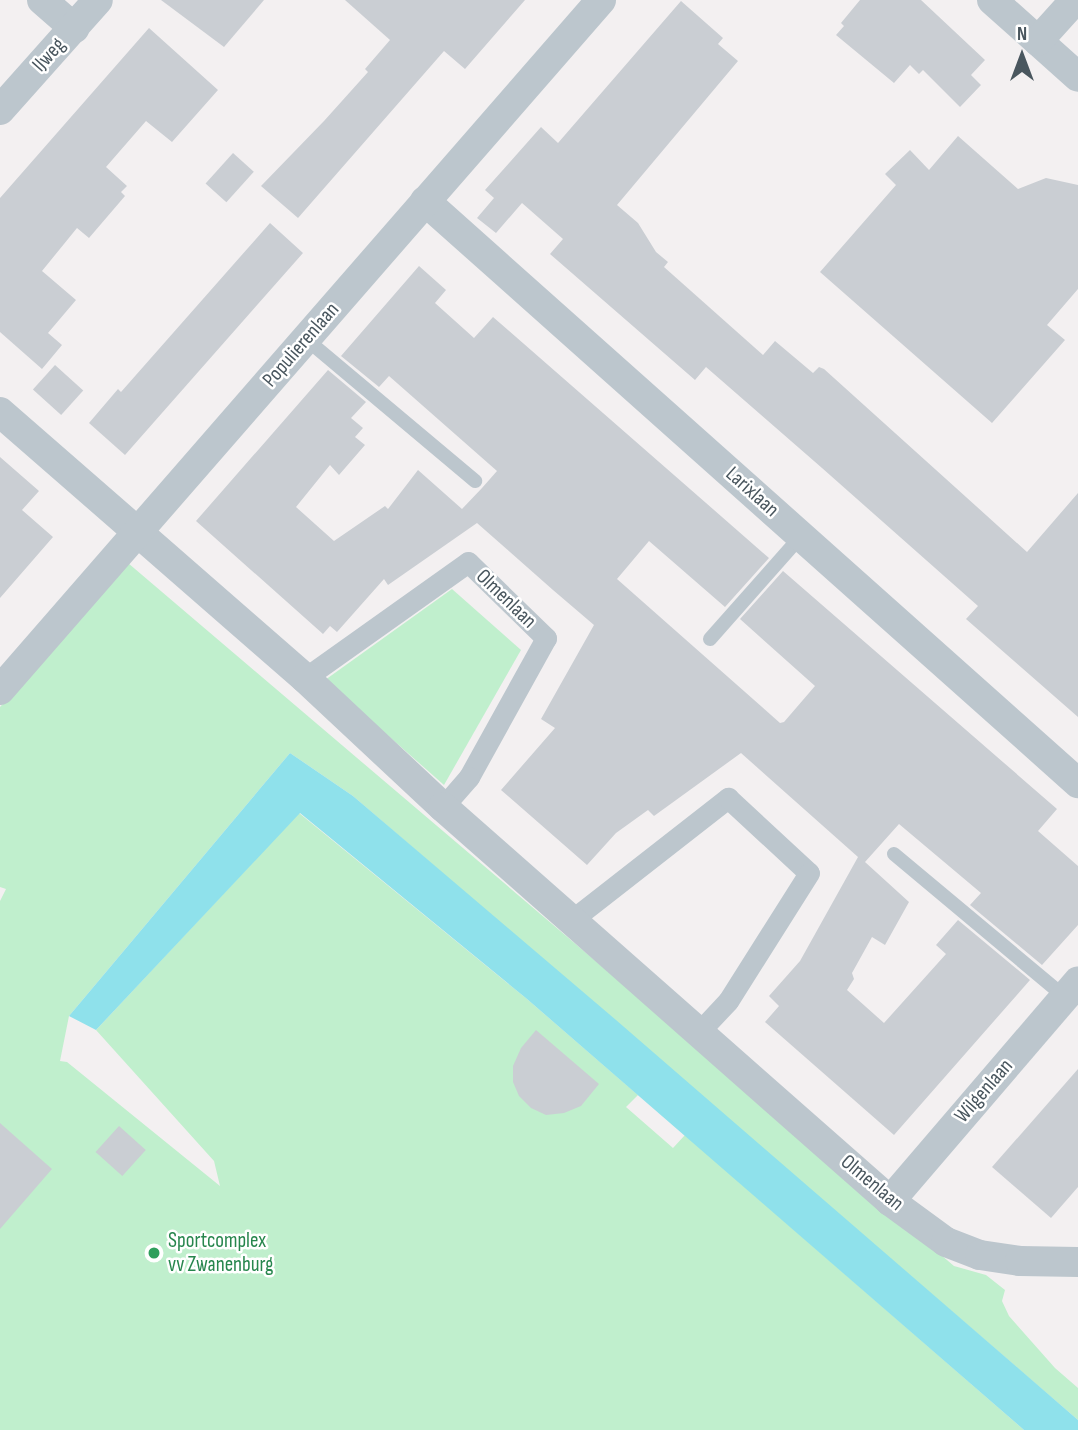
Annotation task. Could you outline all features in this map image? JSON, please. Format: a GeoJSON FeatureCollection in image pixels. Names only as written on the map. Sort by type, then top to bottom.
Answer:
{"type":"FeatureCollection","features":[{"type":"Feature","properties":{"kind":"street"},"geometry":{"type":"LineString","coordinates":[[42,0],[74,28]]}},
{"type":"Feature","properties":{"kind":"street","name":"IJweg"},"geometry":{"type":"LineString","coordinates":[[0,110],[98,0]]}},
{"type":"Feature","properties":{"kind":"street","name":"Populierenlaan"},"geometry":{"type":"LineString","coordinates":[[0,690],[601,0]]}},
{"type":"Feature","properties":{"kind":"street"},"geometry":{"type":"LineString","coordinates":[[992,0],[1078,76]]}},
{"type":"Feature","properties":{"kind":"street"},"geometry":{"type":"LineString","coordinates":[[1038,41],[1075,0]]}},
{"type":"Feature","properties":{"kind":"street","name":"Larixlaan"},"geometry":{"type":"LineString","coordinates":[[425,201],[1078,783]]}},
{"type":"Feature","properties":{"kind":"street","name":"Olmenlaan"},"geometry":{"type":"LineString","coordinates":[[0,412],[305,678],[443,807],[890,1201],[946,1242],[980,1255],[1020,1261],[1078,1262]]}},
{"type":"Feature","properties":{"kind":"street","name":"Olmenlaan"},"geometry":{"type":"LineString","coordinates":[[305,678],[468,562],[546,638],[469,777],[443,807]]}},
{"type":"Feature","properties":{"kind":"street"},"geometry":{"type":"LineString","coordinates":[[572,919],[728,798],[809,873],[728,1001],[699,1032]]}},
{"type":"Feature","properties":{"kind":"street","name":"Wilgenlaan"},"geometry":{"type":"LineString","coordinates":[[890,1201],[1071,990]]}},
{"type":"Feature","properties":{"kind":"lane"},"geometry":{"type":"LineString","coordinates":[[306,340],[475,481]]}},
{"type":"Feature","properties":{"kind":"lane"},"geometry":{"type":"LineString","coordinates":[[710,639],[801,536]]}},
{"type":"Feature","properties":{"kind":"lane"},"geometry":{"type":"LineString","coordinates":[[894,854],[1071,990]]}},
{"type":"Feature","properties":{"kind":"green space"},"geometry":{"type":"Polygon","coordinates":[[[128,563],[954,1266],[986,1275],[1005,1290],[1002,1301],[1009,1316],[1055,1368],[1078,1388],[1078,1420],[353,796],[290,753],[69,1016],[60,1061],[67,1062],[220,1186],[214,1161],[96,1030],[299,813],[527,999],[638,1095],[626,1107],[673,1148],[685,1135],[1024,1430],[0,1430],[0,901],[6,889],[0,887],[0,707],[128,563]]]}},
{"type":"Feature","properties":{"kind":"green space"},"geometry":{"type":"Polygon","coordinates":[[[452,589],[521,650],[444,785],[325,680],[452,589]]]}},
{"type":"Feature","properties":{"kind":"water"},"geometry":{"type":"Polygon","coordinates":[[[290,753],[353,796],[616,1020],[1078,1420],[1078,1430],[1024,1430],[527,999],[300,813],[96,1030],[69,1016],[290,753]]]}},
{"type":"Feature","properties":{"kind":"building"},"geometry":{"type":"Polygon","coordinates":[[[161,0],[264,0],[224,47],[161,0]]]}},
{"type":"Feature","properties":{"kind":"building"},"geometry":{"type":"Polygon","coordinates":[[[345,0],[525,0],[465,69],[444,51],[298,218],[261,186],[368,72],[365,69],[390,40],[345,0]]]}},
{"type":"Feature","properties":{"kind":"building"},"geometry":{"type":"Polygon","coordinates":[[[860,0],[921,0],[985,60],[971,75],[981,85],[960,107],[923,70],[919,74],[910,65],[894,83],[836,35],[844,26],[841,23],[860,0]]]}},
{"type":"Feature","properties":{"kind":"building"},"geometry":{"type":"Polygon","coordinates":[[[681,1],[723,38],[718,44],[738,61],[617,205],[638,223],[656,252],[668,262],[664,267],[763,355],[775,341],[813,373],[819,367],[824,369],[1027,552],[1078,493],[1078,717],[966,619],[978,606],[822,468],[706,367],[695,380],[550,254],[563,239],[522,203],[496,233],[477,218],[494,198],[485,190],[541,127],[558,143],[681,1]]]}},
{"type":"Feature","properties":{"kind":"building"},"geometry":{"type":"Polygon","coordinates":[[[149,28],[218,90],[172,142],[146,121],[106,167],[127,186],[121,192],[125,196],[89,238],[77,228],[42,271],[76,300],[48,333],[62,345],[42,369],[0,332],[0,198],[149,28]]]}},
{"type":"Feature","properties":{"kind":"building"},"geometry":{"type":"Polygon","coordinates":[[[958,136],[1018,189],[1046,178],[1078,185],[1078,289],[1047,325],[1065,340],[992,423],[820,272],[896,185],[885,174],[910,150],[929,170],[958,136]]]}},
{"type":"Feature","properties":{"kind":"building"},"geometry":{"type":"Polygon","coordinates":[[[233,153],[254,172],[226,202],[206,183],[233,153]]]}},
{"type":"Feature","properties":{"kind":"building"},"geometry":{"type":"Polygon","coordinates":[[[270,223],[303,253],[125,455],[89,423],[118,389],[121,392],[270,223]]]}},
{"type":"Feature","properties":{"kind":"building"},"geometry":{"type":"Polygon","coordinates":[[[419,266],[446,290],[435,303],[474,338],[493,317],[769,558],[725,607],[649,541],[617,579],[780,723],[784,722],[815,686],[740,619],[783,571],[1057,809],[1038,831],[1078,866],[1078,925],[1042,965],[970,905],[981,893],[899,824],[865,862],[909,902],[885,945],[872,937],[852,973],[854,979],[847,990],[884,1023],[946,954],[936,945],[958,920],[1030,980],[894,1135],[765,1022],[779,1006],[769,996],[800,961],[858,857],[741,753],[654,816],[648,810],[616,833],[587,865],[501,790],[555,728],[541,719],[594,625],[477,523],[388,585],[384,579],[337,632],[330,626],[323,634],[196,521],[328,370],[366,402],[351,418],[363,428],[355,437],[365,445],[339,475],[330,465],[296,507],[334,541],[385,506],[388,509],[418,470],[462,509],[497,471],[389,376],[379,387],[341,356],[419,266]]]}},
{"type":"Feature","properties":{"kind":"building"},"geometry":{"type":"Polygon","coordinates":[[[55,365],[83,390],[61,415],[33,390],[55,365]]]}},
{"type":"Feature","properties":{"kind":"building"},"geometry":{"type":"Polygon","coordinates":[[[0,457],[39,491],[22,510],[53,537],[0,598],[0,457]]]}},
{"type":"Feature","properties":{"kind":"building"},"geometry":{"type":"Polygon","coordinates":[[[536,1030],[599,1084],[581,1106],[564,1113],[546,1115],[531,1108],[519,1096],[513,1082],[513,1066],[521,1048],[536,1030]]]}},
{"type":"Feature","properties":{"kind":"building"},"geometry":{"type":"Polygon","coordinates":[[[1078,1069],[1078,1187],[1051,1218],[992,1167],[1078,1069]]]}},
{"type":"Feature","properties":{"kind":"building"},"geometry":{"type":"Polygon","coordinates":[[[0,1123],[52,1169],[0,1229],[0,1123]]]}},
{"type":"Feature","properties":{"kind":"building"},"geometry":{"type":"Polygon","coordinates":[[[119,1126],[146,1150],[122,1176],[96,1152],[119,1126]]]}},
{"type":"Feature","properties":{"kind":"place","name":"Sportcomplex vv Zwanenburg"},"geometry":{"type":"Point","coordinates":[154,1253]}}]}
